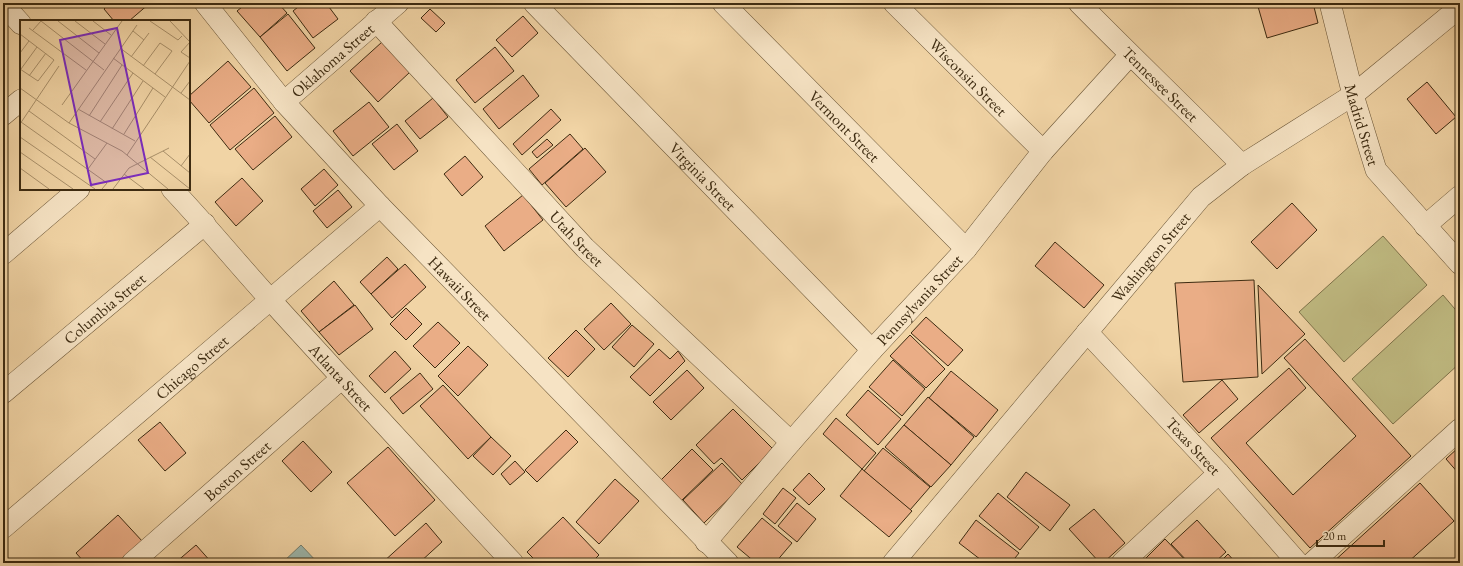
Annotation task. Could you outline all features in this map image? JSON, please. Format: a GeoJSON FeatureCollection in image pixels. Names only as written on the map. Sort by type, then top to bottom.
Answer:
{"type":"FeatureCollection","features":[{"type":"Feature","properties":{"kind":"street","name":"Oklahoma Street"},"geometry":{"type":"LineString","coordinates":[[284,102],[398,3]]}},
{"type":"Feature","properties":{"kind":"street","name":"Virginia Street"},"geometry":{"type":"LineString","coordinates":[[534,3],[872,350]]}},
{"type":"Feature","properties":{"kind":"street","name":"Vermont Street"},"geometry":{"type":"LineString","coordinates":[[723,3],[966,249]]}},
{"type":"Feature","properties":{"kind":"street","name":"Wisconsin Street"},"geometry":{"type":"LineString","coordinates":[[894,3],[1043,151]]}},
{"type":"Feature","properties":{"kind":"street","name":"Tennessee Street"},"geometry":{"type":"LineString","coordinates":[[1079,3],[1242,165]]}},
{"type":"Feature","properties":{"kind":"street","name":"Madrid Street"},"geometry":{"type":"LineString","coordinates":[[1330,3],[1353,95],[1376,170],[1460,264]]}},
{"type":"Feature","properties":{"kind":"street"},"geometry":{"type":"LineString","coordinates":[[3,4],[20,23]]}},
{"type":"Feature","properties":{"kind":"street","name":"Hawaii Street"},"geometry":{"type":"LineString","coordinates":[[207,4],[284,102],[380,206],[728,563]]}},
{"type":"Feature","properties":{"kind":"street","name":"Washington Street"},"geometry":{"type":"LineString","coordinates":[[893,563],[1201,197],[1242,165],[1353,95],[1460,6]]}},
{"type":"Feature","properties":{"kind":"street","name":"Utah Street"},"geometry":{"type":"LineString","coordinates":[[376,21],[585,248],[791,442]]}},
{"type":"Feature","properties":{"kind":"street","name":"Pennsylvania Street"},"geometry":{"type":"LineString","coordinates":[[706,542],[872,350],[966,249],[1043,151],[1130,54]]}},
{"type":"Feature","properties":{"kind":"street"},"geometry":{"type":"LineString","coordinates":[[3,115],[20,101]]}},
{"type":"Feature","properties":{"kind":"street"},"geometry":{"type":"LineString","coordinates":[[3,254],[79,190]]}},
{"type":"Feature","properties":{"kind":"street","name":"Atlanta Street"},"geometry":{"type":"LineString","coordinates":[[173,190],[205,224],[270,300],[513,563]]}},
{"type":"Feature","properties":{"kind":"street"},"geometry":{"type":"LineString","coordinates":[[1425,226],[1460,196]]}},
{"type":"Feature","properties":{"kind":"street","name":"Chicago Street"},"geometry":{"type":"LineString","coordinates":[[3,528],[380,206]]}},
{"type":"Feature","properties":{"kind":"street","name":"Columbia Street"},"geometry":{"type":"LineString","coordinates":[[3,393],[205,224]]}},
{"type":"Feature","properties":{"kind":"street","name":"Texas Street"},"geometry":{"type":"LineString","coordinates":[[1087,332],[1219,473],[1298,563]]}},
{"type":"Feature","properties":{"kind":"street","name":"Boston Street"},"geometry":{"type":"LineString","coordinates":[[132,563],[342,378]]}},
{"type":"Feature","properties":{"kind":"street"},"geometry":{"type":"LineString","coordinates":[[1312,563],[1460,429]]}},
{"type":"Feature","properties":{"kind":"street"},"geometry":{"type":"LineString","coordinates":[[1122,563],[1219,473]]}},
{"type":"Feature","properties":{"kind":"shaded area"},"geometry":{"type":"Polygon","coordinates":[[[1383,236],[1427,285],[1344,362],[1299,312],[1383,236]]]}},
{"type":"Feature","properties":{"kind":"shaded area"},"geometry":{"type":"Polygon","coordinates":[[[1443,295],[1460,315],[1460,363],[1393,424],[1352,379],[1443,295]]]}},
{"type":"Feature","properties":{"kind":"shaded area"},"geometry":{"type":"Polygon","coordinates":[[[301,545],[318,563],[282,563],[301,545]]]}},
{"type":"Feature","properties":{"kind":"building"},"geometry":{"type":"Polygon","coordinates":[[[110,3],[150,3],[130,20],[113,20],[104,9],[110,3]]]}},
{"type":"Feature","properties":{"kind":"building"},"geometry":{"type":"Polygon","coordinates":[[[247,3],[278,3],[287,13],[260,37],[237,11],[247,3]]]}},
{"type":"Feature","properties":{"kind":"building"},"geometry":{"type":"Polygon","coordinates":[[[303,3],[326,3],[338,19],[313,38],[293,11],[303,3]]]}},
{"type":"Feature","properties":{"kind":"building"},"geometry":{"type":"Polygon","coordinates":[[[1257,3],[1313,3],[1318,23],[1267,38],[1257,3]]]}},
{"type":"Feature","properties":{"kind":"building"},"geometry":{"type":"Polygon","coordinates":[[[430,9],[445,23],[436,32],[421,18],[430,9]]]}},
{"type":"Feature","properties":{"kind":"building"},"geometry":{"type":"Polygon","coordinates":[[[288,14],[315,48],[287,71],[260,37],[288,14]]]}},
{"type":"Feature","properties":{"kind":"building"},"geometry":{"type":"Polygon","coordinates":[[[523,16],[538,33],[512,57],[496,40],[523,16]]]}},
{"type":"Feature","properties":{"kind":"building"},"geometry":{"type":"Polygon","coordinates":[[[382,42],[410,72],[378,102],[350,71],[382,42]]]}},
{"type":"Feature","properties":{"kind":"building"},"geometry":{"type":"Polygon","coordinates":[[[495,47],[514,71],[475,103],[456,80],[495,47]]]}},
{"type":"Feature","properties":{"kind":"building"},"geometry":{"type":"Polygon","coordinates":[[[228,61],[251,87],[209,123],[190,101],[190,95],[228,61]]]}},
{"type":"Feature","properties":{"kind":"building"},"geometry":{"type":"Polygon","coordinates":[[[523,75],[539,96],[499,129],[483,109],[523,75]]]}},
{"type":"Feature","properties":{"kind":"building"},"geometry":{"type":"Polygon","coordinates":[[[1427,82],[1456,117],[1436,134],[1407,99],[1427,82]]]}},
{"type":"Feature","properties":{"kind":"building"},"geometry":{"type":"Polygon","coordinates":[[[254,88],[274,113],[230,150],[210,125],[254,88]]]}},
{"type":"Feature","properties":{"kind":"building"},"geometry":{"type":"Polygon","coordinates":[[[433,98],[448,117],[420,139],[405,121],[433,98]]]}},
{"type":"Feature","properties":{"kind":"building"},"geometry":{"type":"Polygon","coordinates":[[[369,102],[389,127],[353,156],[333,131],[369,102]]]}},
{"type":"Feature","properties":{"kind":"building"},"geometry":{"type":"Polygon","coordinates":[[[551,109],[561,120],[522,155],[513,144],[551,109]]]}},
{"type":"Feature","properties":{"kind":"building"},"geometry":{"type":"Polygon","coordinates":[[[275,116],[292,137],[253,170],[235,149],[275,116]]]}},
{"type":"Feature","properties":{"kind":"building"},"geometry":{"type":"Polygon","coordinates":[[[397,124],[418,151],[394,170],[372,144],[397,124]]]}},
{"type":"Feature","properties":{"kind":"building"},"geometry":{"type":"Polygon","coordinates":[[[570,134],[583,149],[542,185],[529,169],[570,134]]]}},
{"type":"Feature","properties":{"kind":"building"},"geometry":{"type":"Polygon","coordinates":[[[547,139],[553,145],[537,158],[532,152],[547,139]]]}},
{"type":"Feature","properties":{"kind":"building"},"geometry":{"type":"Polygon","coordinates":[[[585,148],[606,172],[566,207],[545,183],[585,148]]]}},
{"type":"Feature","properties":{"kind":"building"},"geometry":{"type":"Polygon","coordinates":[[[465,156],[483,177],[462,196],[444,174],[465,156]]]}},
{"type":"Feature","properties":{"kind":"building"},"geometry":{"type":"Polygon","coordinates":[[[324,169],[338,185],[315,206],[301,189],[324,169]]]}},
{"type":"Feature","properties":{"kind":"building"},"geometry":{"type":"Polygon","coordinates":[[[242,178],[263,201],[236,226],[215,202],[242,178]]]}},
{"type":"Feature","properties":{"kind":"building"},"geometry":{"type":"Polygon","coordinates":[[[338,190],[352,207],[327,228],[313,211],[338,190]]]}},
{"type":"Feature","properties":{"kind":"building"},"geometry":{"type":"Polygon","coordinates":[[[523,195],[543,220],[504,251],[485,226],[523,195]]]}},
{"type":"Feature","properties":{"kind":"building"},"geometry":{"type":"Polygon","coordinates":[[[1292,203],[1317,230],[1277,269],[1251,242],[1292,203]]]}},
{"type":"Feature","properties":{"kind":"building"},"geometry":{"type":"Polygon","coordinates":[[[1055,242],[1104,285],[1084,308],[1035,266],[1055,242]]]}},
{"type":"Feature","properties":{"kind":"building"},"geometry":{"type":"Polygon","coordinates":[[[387,257],[398,269],[371,294],[360,282],[387,257]]]}},
{"type":"Feature","properties":{"kind":"building"},"geometry":{"type":"Polygon","coordinates":[[[405,264],[426,287],[392,318],[371,294],[405,264]]]}},
{"type":"Feature","properties":{"kind":"building"},"geometry":{"type":"Polygon","coordinates":[[[1254,280],[1258,377],[1183,382],[1175,283],[1254,280]]]}},
{"type":"Feature","properties":{"kind":"building"},"geometry":{"type":"Polygon","coordinates":[[[334,281],[354,305],[319,332],[301,311],[334,281]]]}},
{"type":"Feature","properties":{"kind":"building"},"geometry":{"type":"Polygon","coordinates":[[[1258,285],[1305,334],[1262,374],[1258,285]]]}},
{"type":"Feature","properties":{"kind":"building"},"geometry":{"type":"Polygon","coordinates":[[[611,303],[631,324],[604,350],[584,329],[611,303]]]}},
{"type":"Feature","properties":{"kind":"building"},"geometry":{"type":"Polygon","coordinates":[[[355,305],[373,329],[339,355],[319,332],[355,305]]]}},
{"type":"Feature","properties":{"kind":"building"},"geometry":{"type":"Polygon","coordinates":[[[406,308],[422,324],[406,340],[390,324],[406,308]]]}},
{"type":"Feature","properties":{"kind":"building"},"geometry":{"type":"Polygon","coordinates":[[[926,317],[963,350],[948,366],[911,333],[926,317]]]}},
{"type":"Feature","properties":{"kind":"building"},"geometry":{"type":"Polygon","coordinates":[[[438,322],[460,343],[435,368],[413,346],[438,322]]]}},
{"type":"Feature","properties":{"kind":"building"},"geometry":{"type":"Polygon","coordinates":[[[632,325],[654,344],[634,367],[612,347],[632,325]]]}},
{"type":"Feature","properties":{"kind":"building"},"geometry":{"type":"Polygon","coordinates":[[[576,330],[595,349],[568,377],[548,358],[576,330]]]}},
{"type":"Feature","properties":{"kind":"building"},"geometry":{"type":"Polygon","coordinates":[[[910,335],[945,369],[926,388],[890,356],[910,335]]]}},
{"type":"Feature","properties":{"kind":"building"},"geometry":{"type":"Polygon","coordinates":[[[1305,339],[1411,456],[1310,548],[1211,438],[1289,368],[1306,388],[1246,443],[1293,495],[1356,436],[1284,358],[1305,339]]]}},
{"type":"Feature","properties":{"kind":"building"},"geometry":{"type":"Polygon","coordinates":[[[468,346],[488,365],[458,396],[438,376],[468,346]]]}},
{"type":"Feature","properties":{"kind":"building"},"geometry":{"type":"Polygon","coordinates":[[[659,349],[670,359],[678,351],[685,361],[650,396],[630,377],[659,349]]]}},
{"type":"Feature","properties":{"kind":"building"},"geometry":{"type":"Polygon","coordinates":[[[395,351],[411,369],[385,393],[369,376],[395,351]]]}},
{"type":"Feature","properties":{"kind":"building"},"geometry":{"type":"Polygon","coordinates":[[[893,360],[925,389],[902,416],[869,387],[893,360]]]}},
{"type":"Feature","properties":{"kind":"building"},"geometry":{"type":"Polygon","coordinates":[[[687,370],[704,388],[671,420],[653,402],[687,370]]]}},
{"type":"Feature","properties":{"kind":"building"},"geometry":{"type":"Polygon","coordinates":[[[951,371],[998,410],[976,437],[929,398],[951,371]]]}},
{"type":"Feature","properties":{"kind":"building"},"geometry":{"type":"Polygon","coordinates":[[[420,373],[433,389],[403,414],[390,398],[420,373]]]}},
{"type":"Feature","properties":{"kind":"building"},"geometry":{"type":"Polygon","coordinates":[[[1222,380],[1238,399],[1199,433],[1183,415],[1222,380]]]}},
{"type":"Feature","properties":{"kind":"building"},"geometry":{"type":"Polygon","coordinates":[[[443,385],[491,437],[468,459],[420,406],[443,385]]]}},
{"type":"Feature","properties":{"kind":"building"},"geometry":{"type":"Polygon","coordinates":[[[868,390],[901,419],[878,445],[846,415],[868,390]]]}},
{"type":"Feature","properties":{"kind":"building"},"geometry":{"type":"Polygon","coordinates":[[[928,397],[974,437],[951,465],[904,425],[928,397]]]}},
{"type":"Feature","properties":{"kind":"building"},"geometry":{"type":"Polygon","coordinates":[[[733,409],[773,449],[742,480],[721,458],[714,464],[696,445],[733,409]]]}},
{"type":"Feature","properties":{"kind":"building"},"geometry":{"type":"Polygon","coordinates":[[[836,418],[876,453],[862,469],[823,434],[836,418]]]}},
{"type":"Feature","properties":{"kind":"building"},"geometry":{"type":"Polygon","coordinates":[[[160,422],[186,453],[165,471],[138,440],[160,422]]]}},
{"type":"Feature","properties":{"kind":"building"},"geometry":{"type":"Polygon","coordinates":[[[904,425],[951,465],[931,487],[885,447],[904,425]]]}},
{"type":"Feature","properties":{"kind":"building"},"geometry":{"type":"Polygon","coordinates":[[[566,430],[578,442],[537,482],[525,470],[566,430]]]}},
{"type":"Feature","properties":{"kind":"building"},"geometry":{"type":"Polygon","coordinates":[[[491,437],[511,456],[493,475],[473,456],[491,437]]]}},
{"type":"Feature","properties":{"kind":"building"},"geometry":{"type":"Polygon","coordinates":[[[303,441],[332,472],[311,492],[282,461],[303,441]]]}},
{"type":"Feature","properties":{"kind":"building"},"geometry":{"type":"Polygon","coordinates":[[[1460,446],[1460,475],[1446,459],[1460,446]]]}},
{"type":"Feature","properties":{"kind":"building"},"geometry":{"type":"Polygon","coordinates":[[[388,447],[435,500],[395,536],[347,483],[388,447]]]}},
{"type":"Feature","properties":{"kind":"building"},"geometry":{"type":"Polygon","coordinates":[[[883,448],[930,487],[910,510],[864,471],[883,448]]]}},
{"type":"Feature","properties":{"kind":"building"},"geometry":{"type":"Polygon","coordinates":[[[692,449],[713,470],[681,501],[661,480],[692,449]]]}},
{"type":"Feature","properties":{"kind":"building"},"geometry":{"type":"Polygon","coordinates":[[[515,461],[525,472],[510,485],[501,474],[515,461]]]}},
{"type":"Feature","properties":{"kind":"building"},"geometry":{"type":"Polygon","coordinates":[[[722,463],[743,485],[704,523],[683,500],[722,463]]]}},
{"type":"Feature","properties":{"kind":"building"},"geometry":{"type":"Polygon","coordinates":[[[862,469],[912,511],[889,537],[840,496],[862,469]]]}},
{"type":"Feature","properties":{"kind":"building"},"geometry":{"type":"Polygon","coordinates":[[[1026,472],[1070,505],[1050,531],[1007,497],[1026,472]]]}},
{"type":"Feature","properties":{"kind":"building"},"geometry":{"type":"Polygon","coordinates":[[[809,473],[825,489],[809,505],[793,490],[809,473]]]}},
{"type":"Feature","properties":{"kind":"building"},"geometry":{"type":"Polygon","coordinates":[[[615,479],[639,501],[599,544],[576,522],[615,479]]]}},
{"type":"Feature","properties":{"kind":"building"},"geometry":{"type":"Polygon","coordinates":[[[1420,483],[1454,521],[1407,563],[1332,563],[1420,483]]]}},
{"type":"Feature","properties":{"kind":"building"},"geometry":{"type":"Polygon","coordinates":[[[783,488],[796,498],[775,524],[763,514],[783,488]]]}},
{"type":"Feature","properties":{"kind":"building"},"geometry":{"type":"Polygon","coordinates":[[[998,493],[1039,527],[1020,550],[979,516],[998,493]]]}},
{"type":"Feature","properties":{"kind":"building"},"geometry":{"type":"Polygon","coordinates":[[[797,503],[816,519],[797,542],[778,526],[797,503]]]}},
{"type":"Feature","properties":{"kind":"building"},"geometry":{"type":"Polygon","coordinates":[[[1094,509],[1125,543],[1103,563],[1100,563],[1069,529],[1094,509]]]}},
{"type":"Feature","properties":{"kind":"building"},"geometry":{"type":"Polygon","coordinates":[[[118,515],[143,542],[120,563],[85,563],[76,553],[118,515]]]}},
{"type":"Feature","properties":{"kind":"building"},"geometry":{"type":"Polygon","coordinates":[[[563,517],[599,555],[591,563],[538,563],[527,552],[563,517]]]}},
{"type":"Feature","properties":{"kind":"building"},"geometry":{"type":"Polygon","coordinates":[[[762,518],[792,543],[775,563],[756,563],[737,547],[762,518]]]}},
{"type":"Feature","properties":{"kind":"building"},"geometry":{"type":"Polygon","coordinates":[[[976,520],[1019,553],[1011,563],[985,563],[959,543],[976,520]]]}},
{"type":"Feature","properties":{"kind":"building"},"geometry":{"type":"Polygon","coordinates":[[[1197,520],[1226,552],[1214,563],[1189,563],[1171,544],[1197,520]]]}},
{"type":"Feature","properties":{"kind":"building"},"geometry":{"type":"Polygon","coordinates":[[[426,523],[442,542],[419,563],[382,563],[426,523]]]}},
{"type":"Feature","properties":{"kind":"building"},"geometry":{"type":"Polygon","coordinates":[[[1165,539],[1188,563],[1142,562],[1165,539]]]}},
{"type":"Feature","properties":{"kind":"building"},"geometry":{"type":"Polygon","coordinates":[[[196,545],[212,563],[175,563],[196,545]]]}},
{"type":"Feature","properties":{"kind":"building"},"geometry":{"type":"Polygon","coordinates":[[[1228,554],[1236,563],[1219,563],[1228,554]]]}}]}
